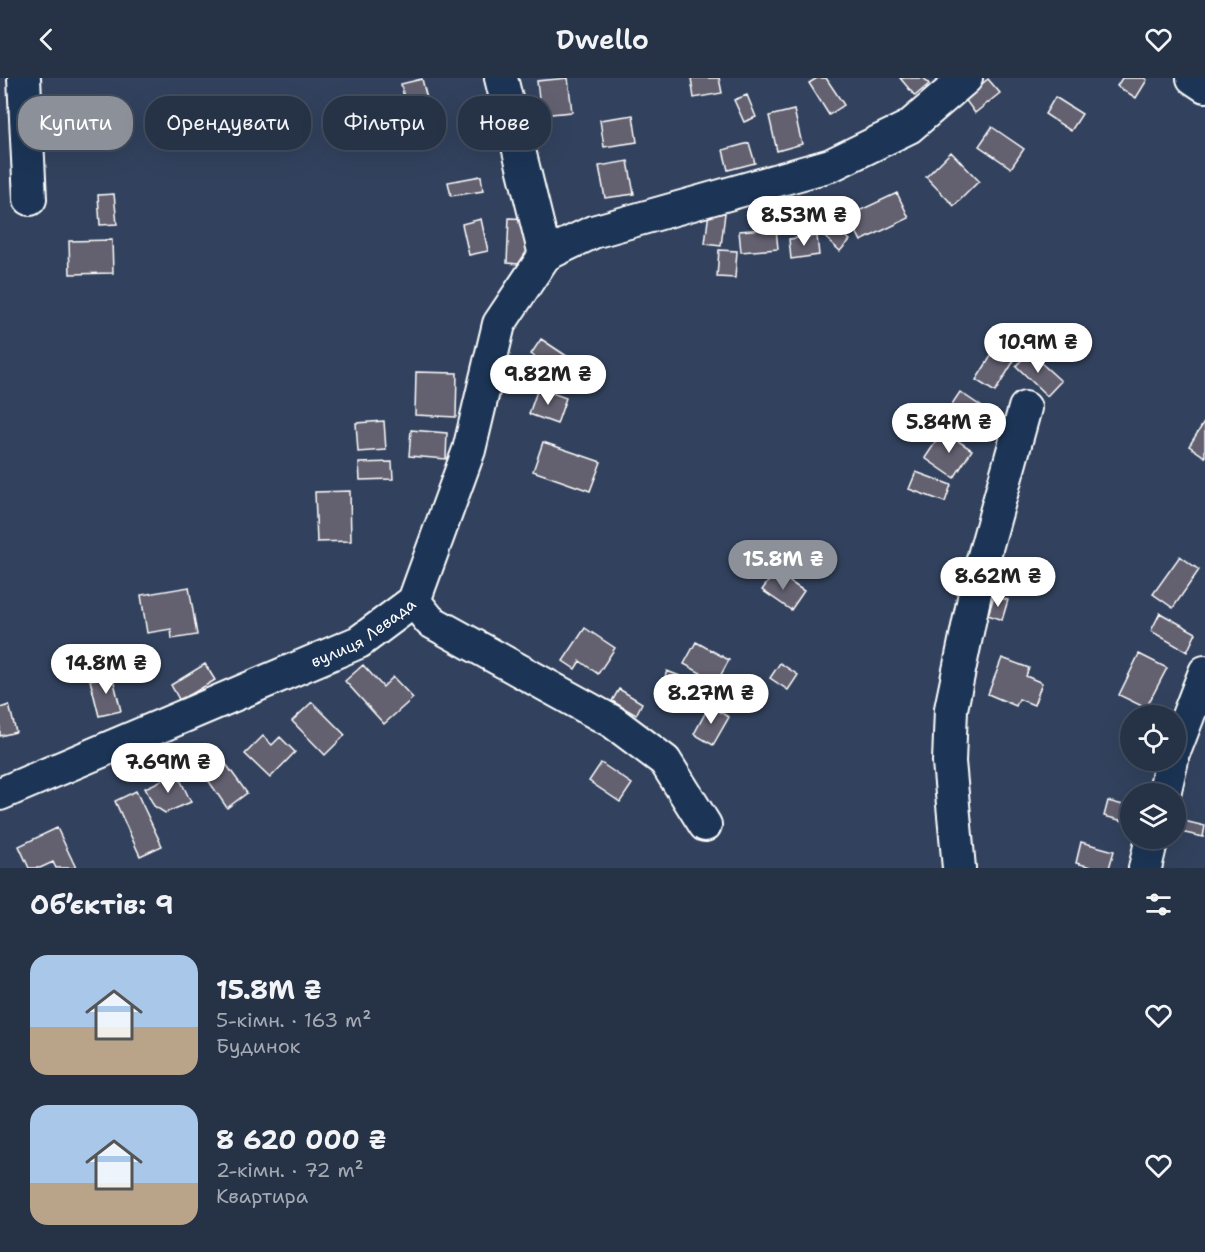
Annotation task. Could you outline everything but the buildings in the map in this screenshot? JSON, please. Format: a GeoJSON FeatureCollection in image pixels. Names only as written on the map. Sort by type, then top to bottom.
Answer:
{"type":"FeatureCollection","features":[{"type":"Feature","properties":{"kind":"street"},"geometry":{"type":"LineString","coordinates":[[24,78],[30,199]]}},
{"type":"Feature","properties":{"kind":"street"},"geometry":{"type":"LineString","coordinates":[[501,78],[545,255],[593,232],[831,165],[909,127],[966,78]]}},
{"type":"Feature","properties":{"kind":"street"},"geometry":{"type":"LineString","coordinates":[[1193,78],[1205,86]]}},
{"type":"Feature","properties":{"kind":"street","name":"вулиця Левада"},"geometry":{"type":"LineString","coordinates":[[0,794],[359,642],[414,601],[469,450],[499,324],[545,255]]}},
{"type":"Feature","properties":{"kind":"street"},"geometry":{"type":"LineString","coordinates":[[959,868],[949,762],[951,709],[979,574],[1025,408]]}},
{"type":"Feature","properties":{"kind":"street"},"geometry":{"type":"LineString","coordinates":[[414,601],[430,621],[613,722],[665,761],[705,825]]}},
{"type":"Feature","properties":{"kind":"street"},"geometry":{"type":"LineString","coordinates":[[1186,721],[1205,672]]}},
{"type":"Feature","properties":{"kind":"street"},"geometry":{"type":"LineString","coordinates":[[1145,868],[1149,849]]}}]}
